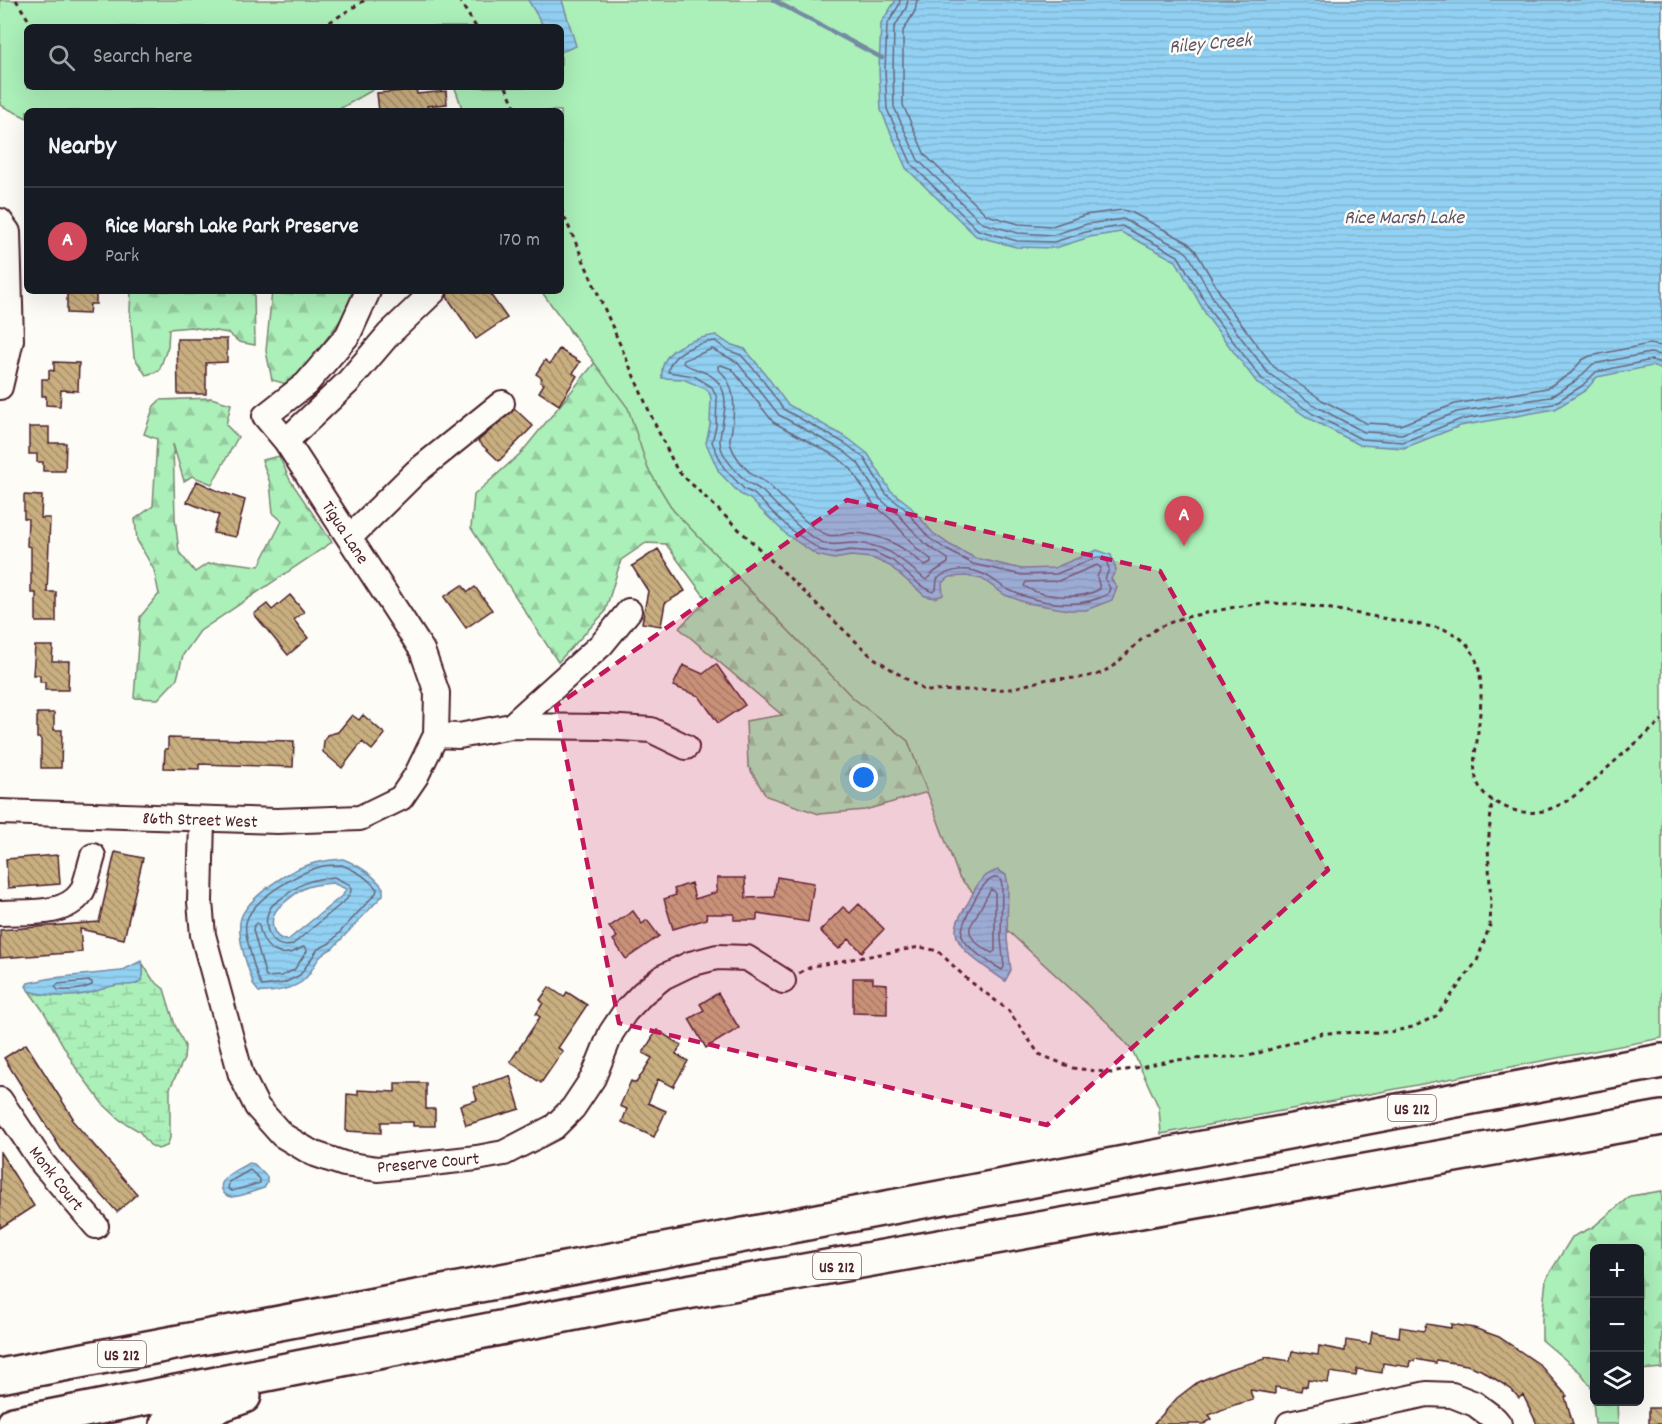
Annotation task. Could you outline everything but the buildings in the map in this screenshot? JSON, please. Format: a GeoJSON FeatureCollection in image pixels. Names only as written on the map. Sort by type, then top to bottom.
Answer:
{"type":"FeatureCollection","features":[{"type":"Feature","properties":{"kind":"highway","name":"US 212"},"geometry":{"type":"LineString","coordinates":[[0,1376],[1662,1061]]}},
{"type":"Feature","properties":{"kind":"highway","name":"US 212"},"geometry":{"type":"LineString","coordinates":[[14,1424],[632,1302],[1662,1118]]}},
{"type":"Feature","properties":{"kind":"highway"},"geometry":{"type":"LineString","coordinates":[[0,1356],[163,1333],[244,1330]]}},
{"type":"Feature","properties":{"kind":"highway"},"geometry":{"type":"LineString","coordinates":[[167,1424],[353,1358]]}},
{"type":"Feature","properties":{"kind":"street"},"geometry":{"type":"LineString","coordinates":[[0,221],[8,231],[11,340],[0,382]]}},
{"type":"Feature","properties":{"kind":"street","name":"Tigua Lane"},"geometry":{"type":"LineString","coordinates":[[367,294],[348,335],[306,384],[265,416],[286,441],[422,650],[437,693],[436,735],[416,777],[401,798],[395,801]]}},
{"type":"Feature","properties":{"kind":"street"},"geometry":{"type":"LineString","coordinates":[[286,441],[348,382],[389,334],[431,294]]}},
{"type":"Feature","properties":{"kind":"street"},"geometry":{"type":"LineString","coordinates":[[350,537],[416,472],[502,403]]}},
{"type":"Feature","properties":{"kind":"street"},"geometry":{"type":"LineString","coordinates":[[512,726],[602,644],[629,612]]}},
{"type":"Feature","properties":{"kind":"street"},"geometry":{"type":"LineString","coordinates":[[436,735],[459,735],[512,726],[651,730],[686,747]]}},
{"type":"Feature","properties":{"kind":"street","name":"86th Street West"},"geometry":{"type":"LineString","coordinates":[[0,812],[278,821],[360,818],[395,801]]}},
{"type":"Feature","properties":{"kind":"street","name":"Preserve Court"},"geometry":{"type":"LineString","coordinates":[[202,819],[200,902],[203,935],[241,1075],[256,1107],[282,1134],[312,1153],[344,1164],[378,1169],[477,1158],[504,1153],[554,1127],[573,1108],[593,1078],[611,1033],[625,1012],[663,977],[690,964],[717,957],[747,958],[783,981]]}},
{"type":"Feature","properties":{"kind":"street"},"geometry":{"type":"LineString","coordinates":[[0,913],[56,910],[66,906],[82,891],[84,861]]}},
{"type":"Feature","properties":{"kind":"street","name":"Monk Court"},"geometry":{"type":"LineString","coordinates":[[0,1100],[43,1164],[96,1226]]}},
{"type":"Feature","properties":{"kind":"street"},"geometry":{"type":"LineString","coordinates":[[1289,1424],[1426,1394],[1452,1395],[1475,1404],[1499,1424]]}},
{"type":"Feature","properties":{"kind":"path"},"geometry":{"type":"LineString","coordinates":[[16,0],[31,24]]}},
{"type":"Feature","properties":{"kind":"path"},"geometry":{"type":"LineString","coordinates":[[327,24],[365,0]]}},
{"type":"Feature","properties":{"kind":"path"},"geometry":{"type":"LineString","coordinates":[[459,0],[474,24]]}},
{"type":"Feature","properties":{"kind":"path"},"geometry":{"type":"LineString","coordinates":[[507,90],[516,108]]}},
{"type":"Feature","properties":{"kind":"path"},"geometry":{"type":"LineString","coordinates":[[564,215],[677,470],[871,656],[925,691],[1010,689],[1048,679],[1099,674],[1114,666],[1142,639],[1159,627],[1198,614],[1265,603],[1326,608],[1444,629],[1459,637],[1469,647],[1480,678],[1481,709],[1475,757],[1476,776],[1480,788],[1492,800],[1510,809],[1532,812],[1551,810],[1566,803],[1662,720]]}},
{"type":"Feature","properties":{"kind":"path"},"geometry":{"type":"LineString","coordinates":[[783,981],[813,966],[920,947],[938,951],[967,979],[1008,1010],[1039,1054],[1073,1068],[1112,1073],[1173,1060],[1249,1056],[1323,1033],[1390,1032],[1413,1027],[1436,1016],[1477,961],[1490,925],[1488,847],[1492,800]]}},
{"type":"Feature","properties":{"kind":"highlighted area"},"geometry":{"type":"Polygon","coordinates":[[[847,500],[1160,571],[1328,870],[1047,1125],[619,1023],[556,706],[847,500]]]}},
{"type":"Feature","properties":{"kind":"green space"},"geometry":{"type":"Polygon","coordinates":[[[0,0],[1662,0],[1662,1038],[1161,1134],[1159,1108],[1133,1052],[1110,1025],[1008,931],[959,877],[908,741],[853,698],[673,510],[648,469],[628,408],[543,294],[564,294],[564,108],[462,108],[456,90],[564,90],[564,24],[24,24],[24,90],[373,90],[341,108],[24,108],[24,117],[0,105],[0,0]]]}},
{"type":"Feature","properties":{"kind":"green space"},"geometry":{"type":"Polygon","coordinates":[[[131,294],[254,294],[255,345],[239,342],[228,333],[191,327],[169,329],[168,346],[159,371],[146,375],[134,357],[131,294]]]}},
{"type":"Feature","properties":{"kind":"green space"},"geometry":{"type":"Polygon","coordinates":[[[272,294],[357,294],[356,299],[290,385],[272,380],[266,351],[272,294]]]}},
{"type":"Feature","properties":{"kind":"green space"},"geometry":{"type":"Polygon","coordinates":[[[560,294],[564,294],[848,586],[928,792],[865,810],[819,814],[766,796],[748,766],[746,721],[782,715],[679,628],[707,600],[666,544],[646,543],[621,560],[605,612],[558,662],[471,528],[474,495],[521,453],[597,360],[571,333],[555,305],[560,294]]]}},
{"type":"Feature","properties":{"kind":"green space"},"geometry":{"type":"Polygon","coordinates":[[[211,398],[231,404],[226,425],[238,437],[212,484],[192,476],[184,481],[173,444],[175,518],[179,552],[195,572],[207,564],[227,562],[259,566],[282,521],[273,513],[270,483],[262,460],[279,456],[290,480],[332,542],[200,631],[183,655],[177,679],[158,699],[134,698],[140,617],[159,594],[154,570],[137,540],[135,519],[153,506],[157,439],[144,434],[154,406],[160,400],[211,398]]]}},
{"type":"Feature","properties":{"kind":"green space"},"geometry":{"type":"Polygon","coordinates":[[[143,964],[153,980],[164,989],[175,1025],[185,1046],[184,1059],[170,1088],[170,1138],[167,1146],[158,1149],[150,1145],[139,1131],[120,1120],[102,1103],[76,1068],[44,1012],[29,991],[40,994],[137,984],[143,975],[143,964]]]}},
{"type":"Feature","properties":{"kind":"green space"},"geometry":{"type":"Polygon","coordinates":[[[1662,1191],[1662,1368],[1644,1370],[1644,1244],[1590,1244],[1590,1385],[1581,1373],[1542,1340],[1546,1279],[1572,1237],[1593,1227],[1630,1196],[1662,1191]]]}},
{"type":"Feature","properties":{"kind":"green space"},"geometry":{"type":"Polygon","coordinates":[[[1594,1406],[1617,1406],[1618,1424],[1595,1424],[1594,1406]]]}},
{"type":"Feature","properties":{"kind":"water"},"geometry":{"type":"Polygon","coordinates":[[[528,0],[562,0],[576,46],[564,51],[564,24],[542,24],[528,0]]]}},
{"type":"Feature","properties":{"kind":"water","name":"Rice Marsh Lake"},"geometry":{"type":"Polygon","coordinates":[[[896,0],[1662,0],[1662,370],[1652,366],[1597,377],[1586,390],[1555,409],[1460,426],[1404,448],[1360,445],[1310,419],[1258,384],[1208,318],[1176,261],[1121,232],[1090,237],[1055,248],[1016,247],[976,236],[906,168],[881,110],[879,70],[881,23],[896,0]]]}},
{"type":"Feature","properties":{"kind":"water"},"geometry":{"type":"Polygon","coordinates":[[[716,335],[729,344],[745,349],[787,404],[849,439],[868,454],[890,490],[908,504],[933,533],[950,545],[975,558],[1022,569],[1054,568],[1097,550],[1111,555],[1116,570],[1111,579],[1117,587],[1112,600],[1086,610],[1069,610],[1027,603],[1005,595],[982,579],[966,576],[950,577],[942,583],[943,595],[935,598],[925,596],[890,566],[872,558],[851,556],[834,559],[817,555],[787,535],[750,499],[740,494],[719,472],[706,443],[710,425],[711,398],[708,390],[683,379],[662,378],[662,368],[671,352],[688,342],[716,335]]]}},
{"type":"Feature","properties":{"kind":"water"},"geometry":{"type":"Polygon","coordinates":[[[343,859],[370,874],[383,888],[383,895],[333,948],[321,956],[305,979],[283,990],[259,992],[254,986],[242,946],[240,922],[243,914],[263,891],[297,869],[320,862],[343,859]],[[333,883],[312,886],[298,892],[275,913],[273,928],[275,933],[278,937],[288,940],[343,895],[346,889],[333,883]]]}},
{"type":"Feature","properties":{"kind":"water"},"geometry":{"type":"Polygon","coordinates":[[[998,870],[1006,875],[1008,884],[1007,939],[1011,970],[1005,981],[972,957],[964,949],[956,933],[959,917],[978,885],[984,877],[998,870]]]}},
{"type":"Feature","properties":{"kind":"water"},"geometry":{"type":"Polygon","coordinates":[[[141,961],[143,975],[139,982],[134,984],[117,985],[85,994],[64,996],[29,991],[26,986],[28,983],[52,978],[121,971],[141,961]]]}},
{"type":"Feature","properties":{"kind":"water"},"geometry":{"type":"Polygon","coordinates":[[[249,1163],[254,1164],[267,1177],[264,1188],[235,1197],[225,1195],[221,1187],[225,1178],[249,1163]]]}},
{"type":"Feature","properties":{"kind":"waterway","name":"Riley Creek"},"geometry":{"type":"LineString","coordinates":[[773,0],[882,58]]}},
{"type":"Feature","properties":{"kind":"place","name":"Rice Marsh Lake Park Preserve"},"geometry":{"type":"Point","coordinates":[1184,546]}}]}
